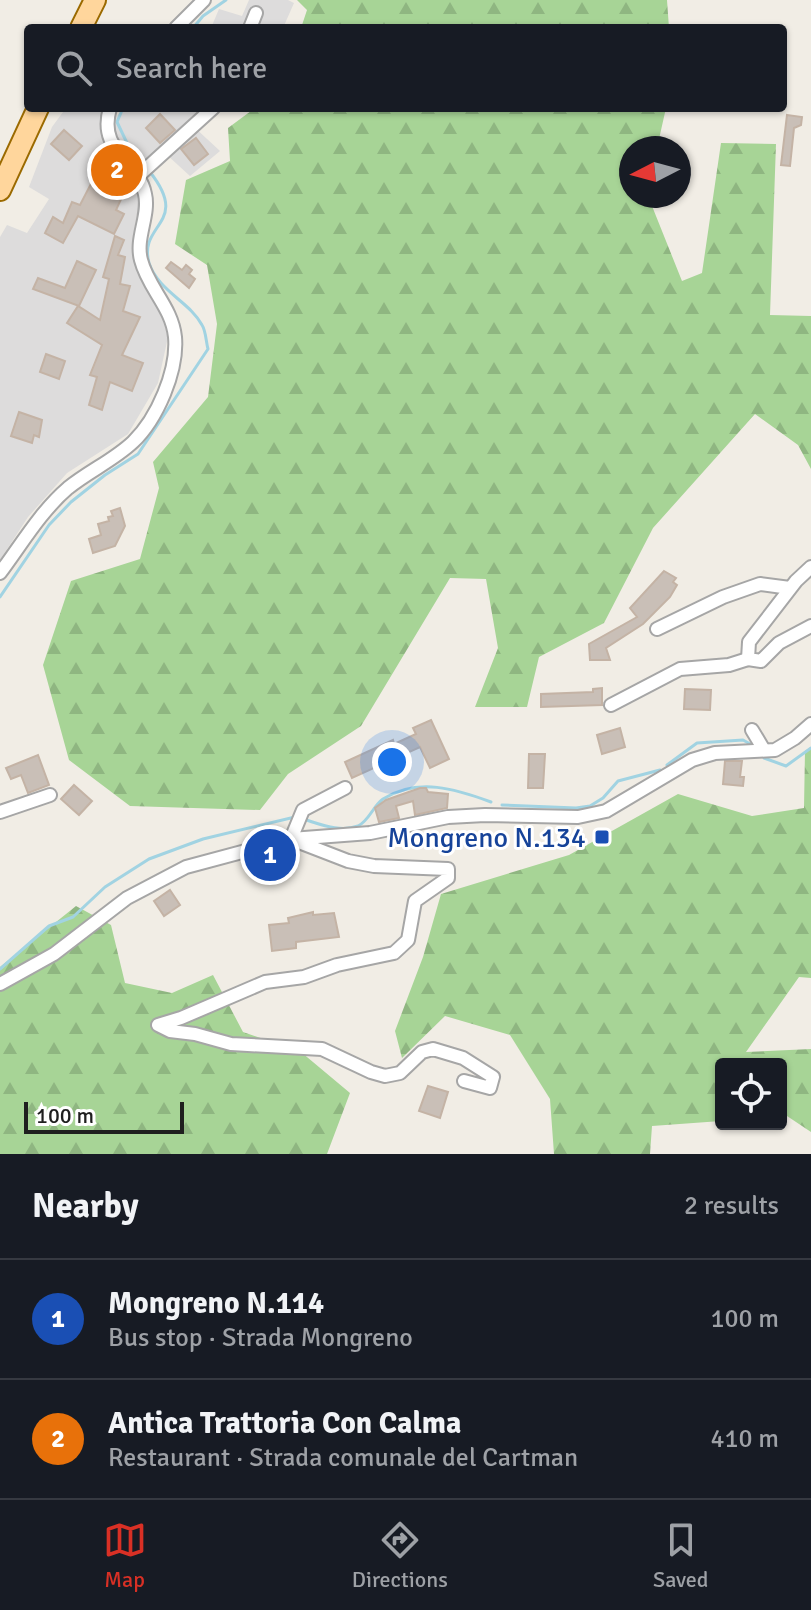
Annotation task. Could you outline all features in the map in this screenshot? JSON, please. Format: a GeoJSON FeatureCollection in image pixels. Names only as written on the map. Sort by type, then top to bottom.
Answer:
{"type":"FeatureCollection","features":[{"type":"Feature","properties":{"kind":"main road"},"geometry":{"type":"LineString","coordinates":[[83,24],[95,0]]}},
{"type":"Feature","properties":{"kind":"main road"},"geometry":{"type":"LineString","coordinates":[[0,190],[36,112]]}},
{"type":"Feature","properties":{"kind":"street"},"geometry":{"type":"LineString","coordinates":[[180,24],[204,0]]}},
{"type":"Feature","properties":{"kind":"street"},"geometry":{"type":"LineString","coordinates":[[252,24],[256,13]]}},
{"type":"Feature","properties":{"kind":"street"},"geometry":{"type":"LineString","coordinates":[[0,573],[43,515],[67,489],[134,441],[154,413],[174,360],[175,337],[168,311],[149,282],[140,258],[145,193],[138,176],[113,147],[108,128],[110,112]]}},
{"type":"Feature","properties":{"kind":"street"},"geometry":{"type":"LineString","coordinates":[[138,176],[209,112]]}},
{"type":"Feature","properties":{"kind":"street"},"geometry":{"type":"LineString","coordinates":[[748,659],[749,642],[790,588],[811,567]]}},
{"type":"Feature","properties":{"kind":"street"},"geometry":{"type":"LineString","coordinates":[[657,629],[723,597],[760,584],[790,588]]}},
{"type":"Feature","properties":{"kind":"street"},"geometry":{"type":"LineString","coordinates":[[611,705],[680,669],[729,665],[748,659],[761,661],[779,643],[811,626]]}},
{"type":"Feature","properties":{"kind":"street"},"geometry":{"type":"LineString","coordinates":[[0,984],[54,954],[127,898],[186,867],[291,839],[370,833],[448,817],[578,817],[606,811],[692,760],[715,753],[775,750],[811,724]]}},
{"type":"Feature","properties":{"kind":"street"},"geometry":{"type":"LineString","coordinates":[[752,730],[764,750]]}},
{"type":"Feature","properties":{"kind":"street"},"geometry":{"type":"LineString","coordinates":[[291,839],[303,810],[345,788]]}},
{"type":"Feature","properties":{"kind":"street"},"geometry":{"type":"LineString","coordinates":[[0,812],[50,795]]}},
{"type":"Feature","properties":{"kind":"street"},"geometry":{"type":"LineString","coordinates":[[291,839],[348,861],[374,866],[448,869],[448,878],[415,901],[408,940],[394,953],[337,965],[304,977],[265,982],[158,1025],[170,1031],[231,1044],[322,1049],[385,1076],[400,1073],[422,1052],[433,1049],[463,1058],[493,1077],[490,1088],[464,1081]]}},
{"type":"Feature","properties":{"kind":"shaded area"},"geometry":{"type":"Polygon","coordinates":[[[249,0],[288,0],[294,3],[285,24],[213,24],[219,9],[242,16],[249,0]]]}},
{"type":"Feature","properties":{"kind":"shaded area"},"geometry":{"type":"Polygon","coordinates":[[[63,112],[103,112],[102,119],[111,122],[120,112],[205,112],[193,126],[220,151],[190,176],[166,154],[135,179],[140,196],[133,237],[137,264],[161,307],[168,337],[158,383],[128,434],[67,473],[28,517],[0,560],[0,237],[7,225],[27,233],[49,199],[29,187],[52,127],[63,112]]]}},
{"type":"Feature","properties":{"kind":"green space"},"geometry":{"type":"Polygon","coordinates":[[[297,0],[667,0],[669,24],[302,24],[307,10],[297,0]]]}},
{"type":"Feature","properties":{"kind":"green space"},"geometry":{"type":"Polygon","coordinates":[[[250,112],[665,112],[660,136],[619,136],[619,208],[653,208],[682,281],[702,273],[721,143],[776,144],[770,315],[811,316],[811,469],[798,445],[755,414],[653,528],[604,623],[539,657],[527,707],[475,707],[498,648],[486,579],[450,578],[361,726],[288,774],[260,810],[130,806],[69,760],[43,665],[71,581],[140,559],[159,488],[153,462],[208,397],[217,324],[207,265],[175,244],[186,180],[230,161],[228,128],[250,112]]]}},
{"type":"Feature","properties":{"kind":"green space"},"geometry":{"type":"Polygon","coordinates":[[[811,747],[811,978],[799,977],[746,1052],[811,1049],[811,1132],[787,1116],[787,1058],[715,1058],[715,1121],[652,1126],[650,1154],[554,1154],[550,1099],[510,1035],[445,1016],[402,1058],[395,1031],[423,957],[441,894],[569,855],[678,794],[752,816],[804,808],[805,751],[811,747]]]}},
{"type":"Feature","properties":{"kind":"green space"},"geometry":{"type":"Polygon","coordinates":[[[76,906],[111,925],[125,983],[172,993],[213,975],[243,1032],[301,1052],[350,1093],[327,1154],[0,1154],[0,967],[76,906]]]}},
{"type":"Feature","properties":{"kind":"building"},"geometry":{"type":"Polygon","coordinates":[[[160,114],[175,130],[160,143],[146,128],[160,114]]]}},
{"type":"Feature","properties":{"kind":"building"},"geometry":{"type":"Polygon","coordinates":[[[787,115],[802,117],[801,125],[794,128],[790,166],[781,165],[787,115]]]}},
{"type":"Feature","properties":{"kind":"building"},"geometry":{"type":"Polygon","coordinates":[[[64,130],[82,146],[69,160],[51,144],[64,130]]]}},
{"type":"Feature","properties":{"kind":"building"},"geometry":{"type":"Polygon","coordinates":[[[196,138],[208,154],[194,165],[181,149],[196,138]]]}},
{"type":"Feature","properties":{"kind":"building"},"geometry":{"type":"Polygon","coordinates":[[[120,168],[129,182],[116,210],[124,214],[114,234],[78,216],[63,243],[45,233],[53,217],[63,223],[72,202],[80,205],[96,174],[112,182],[120,168]]]}},
{"type":"Feature","properties":{"kind":"building"},"geometry":{"type":"Polygon","coordinates":[[[115,236],[124,240],[118,255],[125,257],[120,284],[130,286],[123,311],[140,317],[122,355],[143,363],[132,391],[110,382],[102,410],[89,405],[97,377],[90,375],[102,345],[67,323],[78,306],[100,320],[109,279],[103,277],[115,236]]]}},
{"type":"Feature","properties":{"kind":"building"},"geometry":{"type":"Polygon","coordinates":[[[77,261],[96,270],[79,306],[33,289],[38,278],[65,288],[77,261]]]}},
{"type":"Feature","properties":{"kind":"building"},"geometry":{"type":"Polygon","coordinates":[[[171,262],[182,270],[186,265],[192,270],[189,274],[195,279],[189,288],[166,268],[171,262]]]}},
{"type":"Feature","properties":{"kind":"building"},"geometry":{"type":"Polygon","coordinates":[[[46,354],[65,361],[59,379],[40,372],[46,354]]]}},
{"type":"Feature","properties":{"kind":"building"},"geometry":{"type":"Polygon","coordinates":[[[19,412],[42,420],[39,437],[34,435],[32,443],[11,436],[19,412]]]}},
{"type":"Feature","properties":{"kind":"building"},"geometry":{"type":"Polygon","coordinates":[[[120,508],[125,526],[115,546],[93,553],[89,539],[101,535],[98,524],[109,521],[108,517],[113,516],[111,511],[120,508]]]}},
{"type":"Feature","properties":{"kind":"building"},"geometry":{"type":"Polygon","coordinates":[[[664,571],[676,578],[673,582],[677,585],[670,597],[643,624],[606,648],[610,660],[590,660],[589,644],[637,617],[630,608],[664,571]]]}},
{"type":"Feature","properties":{"kind":"building"},"geometry":{"type":"Polygon","coordinates":[[[602,688],[602,705],[541,707],[541,694],[593,692],[593,689],[602,688]]]}},
{"type":"Feature","properties":{"kind":"building"},"geometry":{"type":"Polygon","coordinates":[[[685,689],[711,690],[710,710],[684,709],[685,689]]]}},
{"type":"Feature","properties":{"kind":"building"},"geometry":{"type":"Polygon","coordinates":[[[431,720],[449,759],[430,768],[420,747],[352,778],[345,762],[393,740],[394,744],[416,734],[413,728],[431,720]]]}},
{"type":"Feature","properties":{"kind":"building"},"geometry":{"type":"Polygon","coordinates":[[[620,728],[625,747],[602,754],[597,735],[620,728]]]}},
{"type":"Feature","properties":{"kind":"building"},"geometry":{"type":"Polygon","coordinates":[[[529,754],[545,754],[543,788],[528,788],[529,754]]]}},
{"type":"Feature","properties":{"kind":"building"},"geometry":{"type":"Polygon","coordinates":[[[38,755],[49,785],[28,793],[21,775],[11,779],[6,768],[38,755]]]}},
{"type":"Feature","properties":{"kind":"building"},"geometry":{"type":"Polygon","coordinates":[[[725,761],[742,761],[740,777],[744,777],[743,786],[723,784],[725,761]]]}},
{"type":"Feature","properties":{"kind":"building"},"geometry":{"type":"Polygon","coordinates":[[[74,785],[92,801],[79,815],[61,799],[74,785]]]}},
{"type":"Feature","properties":{"kind":"building"},"geometry":{"type":"Polygon","coordinates":[[[420,788],[448,794],[447,808],[415,815],[413,801],[396,806],[399,818],[379,822],[375,808],[386,800],[420,788]]]}},
{"type":"Feature","properties":{"kind":"building"},"geometry":{"type":"Polygon","coordinates":[[[170,890],[180,905],[164,916],[154,901],[170,890]]]}},
{"type":"Feature","properties":{"kind":"building"},"geometry":{"type":"Polygon","coordinates":[[[313,912],[313,915],[334,913],[339,937],[296,942],[296,948],[272,951],[269,925],[289,923],[288,918],[313,912]]]}},
{"type":"Feature","properties":{"kind":"building"},"geometry":{"type":"Polygon","coordinates":[[[428,1086],[448,1092],[440,1118],[419,1111],[428,1086]]]}},
{"type":"Feature","properties":{"kind":"waterway"},"geometry":{"type":"LineString","coordinates":[[196,24],[226,0]]}},
{"type":"Feature","properties":{"kind":"waterway"},"geometry":{"type":"LineString","coordinates":[[121,112],[117,122],[127,143],[145,167]]}},
{"type":"Feature","properties":{"kind":"waterway"},"geometry":{"type":"LineString","coordinates":[[0,597],[49,525],[71,502],[138,454],[208,349],[197,317],[159,281],[149,263],[150,239],[161,222],[166,203],[150,172]]}},
{"type":"Feature","properties":{"kind":"waterway"},"geometry":{"type":"LineString","coordinates":[[667,765],[697,743],[743,740],[752,745]]}},
{"type":"Feature","properties":{"kind":"waterway"},"geometry":{"type":"LineString","coordinates":[[764,758],[786,766],[811,748]]}},
{"type":"Feature","properties":{"kind":"waterway"},"geometry":{"type":"LineString","coordinates":[[502,805],[590,806],[603,798],[618,781],[660,770]]}},
{"type":"Feature","properties":{"kind":"waterway"},"geometry":{"type":"LineString","coordinates":[[303,819],[344,829],[358,826],[383,799],[410,788],[437,787],[491,802]]}},
{"type":"Feature","properties":{"kind":"waterway"},"geometry":{"type":"LineString","coordinates":[[0,969],[49,926],[73,917],[105,887],[149,859],[203,839],[295,817]]}},
{"type":"Feature","properties":{"kind":"place","name":"Antica Trattoria Con Calma"},"geometry":{"type":"Point","coordinates":[117,170]}},
{"type":"Feature","properties":{"kind":"place","name":"Mongreno N.134"},"geometry":{"type":"Point","coordinates":[602,837]}},
{"type":"Feature","properties":{"kind":"place","name":"Mongreno N.114"},"geometry":{"type":"Point","coordinates":[270,855]}}]}
